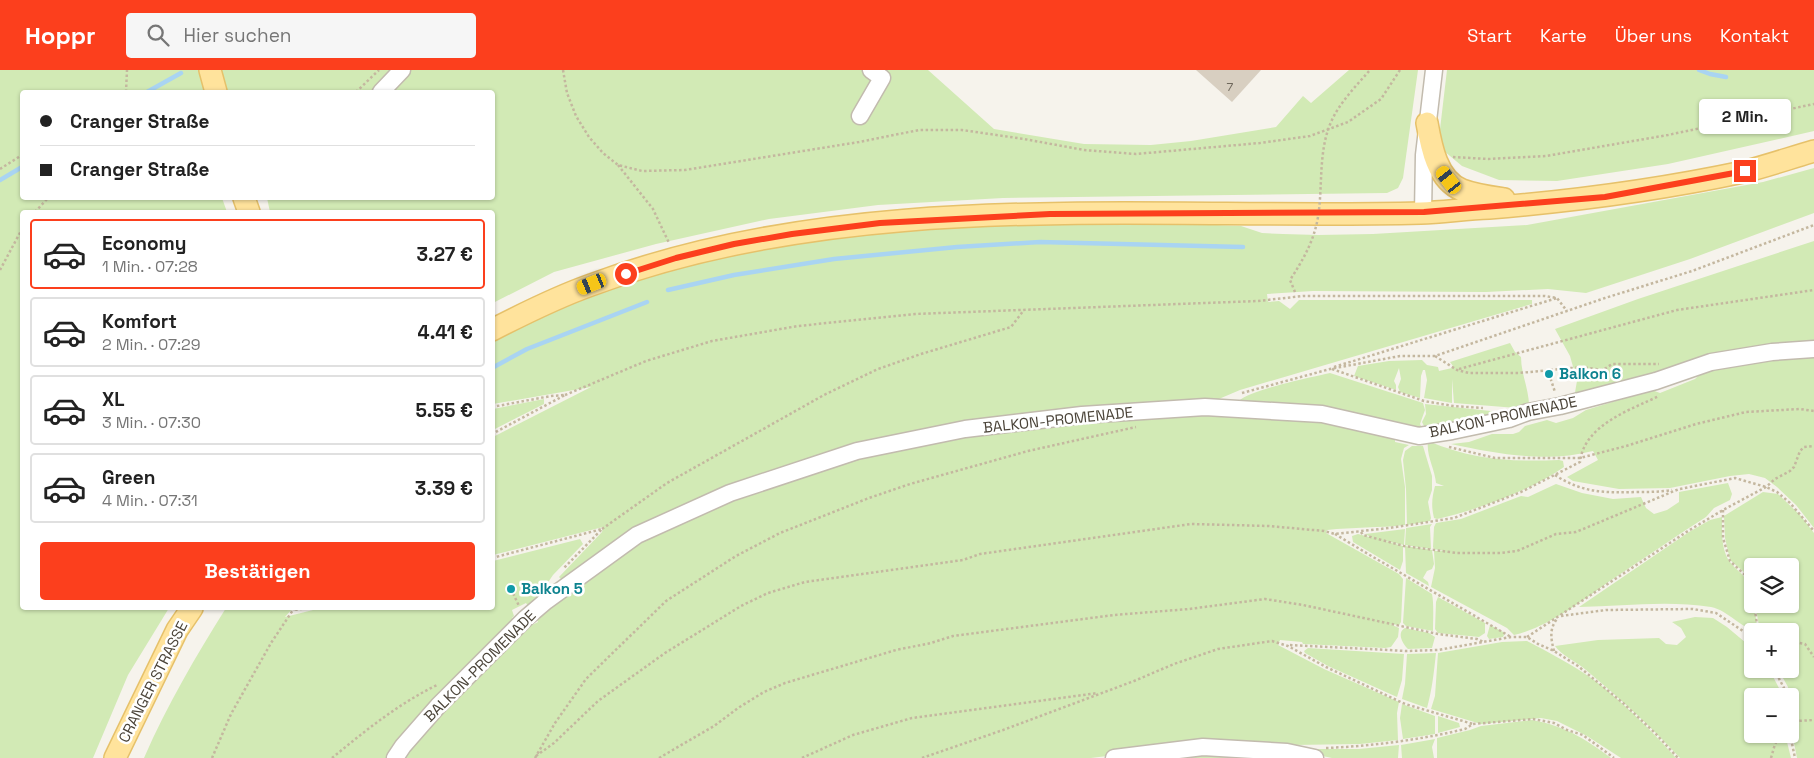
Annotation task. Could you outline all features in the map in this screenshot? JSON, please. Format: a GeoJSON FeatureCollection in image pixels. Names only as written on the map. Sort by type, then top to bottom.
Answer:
{"type":"FeatureCollection","features":[{"type":"Feature","properties":{"kind":"main road"},"geometry":{"type":"LineString","coordinates":[[210,70],[215,90]]}},
{"type":"Feature","properties":{"kind":"main road"},"geometry":{"type":"LineString","coordinates":[[1427,124],[1437,164],[1460,190],[1534,204]]}},
{"type":"Feature","properties":{"kind":"main road"},"geometry":{"type":"LineString","coordinates":[[495,328],[592,284],[676,258],[734,244],[792,234],[880,223],[969,217],[1050,214],[1424,212],[1534,204],[1605,197],[1745,171],[1814,151]]}},
{"type":"Feature","properties":{"kind":"main road"},"geometry":{"type":"LineString","coordinates":[[495,317],[561,286],[592,284]]}},
{"type":"Feature","properties":{"kind":"main road","name":"CRANGER STRASSE"},"geometry":{"type":"LineString","coordinates":[[115,758],[177,630],[191,610]]}},
{"type":"Feature","properties":{"kind":"street"},"geometry":{"type":"LineString","coordinates":[[383,90],[402,70]]}},
{"type":"Feature","properties":{"kind":"street"},"geometry":{"type":"LineString","coordinates":[[860,116],[882,78],[871,70]]}},
{"type":"Feature","properties":{"kind":"street"},"geometry":{"type":"LineString","coordinates":[[1424,212],[1423,185],[1427,124],[1434,70]]}},
{"type":"Feature","properties":{"kind":"street","name":"BALKON-PROMENADE"},"geometry":{"type":"LineString","coordinates":[[395,758],[438,706],[526,618],[546,601],[637,535],[730,493],[857,451],[965,429],[1082,415],[1205,407],[1322,414],[1419,436],[1509,419],[1528,412],[1560,406],[1656,381],[1712,362],[1772,352],[1814,350]]}},
{"type":"Feature","properties":{"kind":"street"},"geometry":{"type":"LineString","coordinates":[[1114,758],[1203,746],[1320,753]]}},
{"type":"Feature","properties":{"kind":"path"},"geometry":{"type":"LineString","coordinates":[[126,90],[127,70]]}},
{"type":"Feature","properties":{"kind":"path"},"geometry":{"type":"LineString","coordinates":[[358,90],[379,70]]}},
{"type":"Feature","properties":{"kind":"path"},"geometry":{"type":"LineString","coordinates":[[563,70],[567,94],[576,116],[603,153],[618,165],[653,209],[676,258]]}},
{"type":"Feature","properties":{"kind":"path"},"geometry":{"type":"LineString","coordinates":[[1296,296],[1290,280],[1312,241],[1317,222],[1325,138],[1331,122],[1342,103],[1370,70]]}},
{"type":"Feature","properties":{"kind":"path"},"geometry":{"type":"LineString","coordinates":[[618,165],[642,171],[685,170],[859,142],[919,130],[962,130],[1084,150],[1136,154],[1260,143],[1310,136],[1348,122],[1381,98],[1400,70]]}},
{"type":"Feature","properties":{"kind":"path"},"geometry":{"type":"LineString","coordinates":[[1434,156],[1488,158],[1546,156],[1668,135],[1814,104]]}},
{"type":"Feature","properties":{"kind":"path"},"geometry":{"type":"LineString","coordinates":[[0,169],[20,156]]}},
{"type":"Feature","properties":{"kind":"path"},"geometry":{"type":"LineString","coordinates":[[37,210],[46,200]]}},
{"type":"Feature","properties":{"kind":"path"},"geometry":{"type":"LineString","coordinates":[[1237,395],[1330,369],[1400,356],[1435,356],[1692,271],[1814,225]]}},
{"type":"Feature","properties":{"kind":"path"},"geometry":{"type":"LineString","coordinates":[[0,270],[20,233]]}},
{"type":"Feature","properties":{"kind":"path"},"geometry":{"type":"LineString","coordinates":[[1457,370],[1677,310],[1814,290]]}},
{"type":"Feature","properties":{"kind":"path"},"geometry":{"type":"LineString","coordinates":[[495,432],[565,395],[646,361],[712,341],[798,326],[915,314],[1258,301],[1296,296],[1545,296],[1557,298],[1567,311]]}},
{"type":"Feature","properties":{"kind":"path"},"geometry":{"type":"LineString","coordinates":[[1330,369],[1338,364],[1557,298]]}},
{"type":"Feature","properties":{"kind":"path"},"geometry":{"type":"LineString","coordinates":[[564,568],[602,529],[666,483],[824,395],[886,366],[1011,327],[1025,309]]}},
{"type":"Feature","properties":{"kind":"path"},"geometry":{"type":"LineString","coordinates":[[1330,369],[1369,384],[1424,401],[1453,406],[1491,409]]}},
{"type":"Feature","properties":{"kind":"path"},"geometry":{"type":"LineString","coordinates":[[1549,374],[1555,392]]}},
{"type":"Feature","properties":{"kind":"path"},"geometry":{"type":"LineString","coordinates":[[495,406],[565,395]]}},
{"type":"Feature","properties":{"kind":"path"},"geometry":{"type":"LineString","coordinates":[[1419,436],[1458,450],[1495,458],[1580,458],[1696,424],[1746,412],[1800,409],[1814,411]]}},
{"type":"Feature","properties":{"kind":"path"},"geometry":{"type":"LineString","coordinates":[[535,757],[555,723],[586,679],[666,601],[736,556],[780,533],[910,484],[1028,451],[1143,426]]}},
{"type":"Feature","properties":{"kind":"path"},"geometry":{"type":"LineString","coordinates":[[1288,646],[1407,651],[1438,650],[1511,637],[1527,637],[1688,531],[1766,487],[1794,467],[1800,451],[1804,447],[1814,446]]}},
{"type":"Feature","properties":{"kind":"path"},"geometry":{"type":"LineString","coordinates":[[535,757],[554,743],[598,701],[666,653],[741,606],[768,593],[805,582],[963,560],[980,554],[1191,524],[1269,526],[1335,534],[1454,518],[1521,492],[1580,462],[1580,458]]}},
{"type":"Feature","properties":{"kind":"path"},"geometry":{"type":"LineString","coordinates":[[1555,475],[1568,484],[1588,490],[1614,493],[1659,492],[1735,478],[1777,492],[1790,503],[1814,531]]}},
{"type":"Feature","properties":{"kind":"path"},"geometry":{"type":"LineString","coordinates":[[1361,532],[1363,535],[1393,544],[1457,553],[1517,551],[1556,534],[1576,532],[1679,489]]}},
{"type":"Feature","properties":{"kind":"path"},"geometry":{"type":"LineString","coordinates":[[1723,510],[1723,538],[1730,561],[1744,574]]}},
{"type":"Feature","properties":{"kind":"path"},"geometry":{"type":"LineString","coordinates":[[495,557],[602,529]]}},
{"type":"Feature","properties":{"kind":"path"},"geometry":{"type":"LineString","coordinates":[[1335,534],[1511,637]]}},
{"type":"Feature","properties":{"kind":"path"},"geometry":{"type":"LineString","coordinates":[[511,589],[522,612]]}},
{"type":"Feature","properties":{"kind":"path"},"geometry":{"type":"LineString","coordinates":[[659,758],[714,726],[764,692],[896,650],[963,634],[1114,614],[1188,609],[1265,599],[1438,634],[1477,639],[1484,642]]}},
{"type":"Feature","properties":{"kind":"path"},"geometry":{"type":"LineString","coordinates":[[1554,651],[1551,639],[1553,624],[1560,616],[1606,610],[1693,609],[1716,612],[1744,631]]}},
{"type":"Feature","properties":{"kind":"path"},"geometry":{"type":"LineString","coordinates":[[212,758],[231,714],[271,643],[293,610]]}},
{"type":"Feature","properties":{"kind":"path"},"geometry":{"type":"LineString","coordinates":[[1527,637],[1578,666],[1623,703],[1678,758]]}},
{"type":"Feature","properties":{"kind":"path"},"geometry":{"type":"LineString","coordinates":[[922,758],[1218,649],[1272,641],[1288,646],[1326,667],[1405,704],[1473,724],[1533,719],[1554,723],[1583,735],[1614,758]]}},
{"type":"Feature","properties":{"kind":"path"},"geometry":{"type":"LineString","coordinates":[[1799,643],[1805,644],[1814,658]]}},
{"type":"Feature","properties":{"kind":"path"},"geometry":{"type":"LineString","coordinates":[[332,758],[373,724],[405,702],[441,683]]}},
{"type":"Feature","properties":{"kind":"path"},"geometry":{"type":"LineString","coordinates":[[802,758],[853,735],[912,718],[1104,692]]}},
{"type":"Feature","properties":{"kind":"path"},"geometry":{"type":"LineString","coordinates":[[1799,721],[1814,720]]}},
{"type":"Feature","properties":{"kind":"path"},"geometry":{"type":"LineString","coordinates":[[1320,753],[1359,746],[1402,742],[1465,729],[1473,724]]}},
{"type":"Feature","properties":{"kind":"path"},"geometry":{"type":"LineString","coordinates":[[1771,758],[1776,743]]}},
{"type":"Feature","properties":{"kind":"path"},"geometry":{"type":"LineString","coordinates":[[1792,743],[1795,758]]}},
{"type":"Feature","properties":{"kind":"green space"},"geometry":{"type":"Polygon","coordinates":[[[0,70],[928,70],[994,129],[1084,144],[1151,145],[1191,141],[1276,127],[1303,96],[1311,103],[1349,70],[1418,70],[1403,178],[1398,188],[1387,193],[1003,198],[878,205],[769,219],[656,244],[554,272],[495,302],[495,210],[270,210],[267,200],[495,200],[495,90],[20,90],[20,200],[223,200],[226,210],[20,210],[20,610],[168,610],[128,675],[93,758],[0,758],[0,70]]]}},
{"type":"Feature","properties":{"kind":"green space"},"geometry":{"type":"Polygon","coordinates":[[[1447,70],[1814,70],[1814,131],[1668,164],[1557,181],[1499,180],[1462,166],[1438,146],[1447,70]]]}},
{"type":"Feature","properties":{"kind":"green space"},"geometry":{"type":"Polygon","coordinates":[[[1814,168],[1814,213],[1690,259],[1586,293],[1548,289],[1486,292],[1313,291],[1267,294],[1268,302],[1279,301],[1290,309],[1299,300],[1532,300],[1532,304],[1240,390],[1207,404],[1056,413],[773,474],[563,581],[559,577],[602,532],[603,527],[495,554],[495,436],[591,387],[495,404],[495,340],[586,296],[680,266],[777,245],[876,232],[1047,222],[1241,226],[1262,233],[1318,235],[1373,234],[1527,225],[1763,182],[1814,168]]]}},
{"type":"Feature","properties":{"kind":"green space"},"geometry":{"type":"Polygon","coordinates":[[[1814,241],[1814,346],[1574,398],[1577,381],[1570,356],[1555,329],[1638,299],[1814,241]]]}},
{"type":"Feature","properties":{"kind":"green space"},"geometry":{"type":"Polygon","coordinates":[[[1510,343],[1515,352],[1521,357],[1529,409],[1454,403],[1452,379],[1452,403],[1424,398],[1427,380],[1425,370],[1423,370],[1421,376],[1420,398],[1400,392],[1398,387],[1401,379],[1399,368],[1394,381],[1396,390],[1354,376],[1358,366],[1389,361],[1422,360],[1427,365],[1438,367],[1439,371],[1452,368],[1453,366],[1450,362],[1510,343]]]}},
{"type":"Feature","properties":{"kind":"green space"},"geometry":{"type":"Polygon","coordinates":[[[1814,353],[1814,528],[1796,505],[1777,487],[1765,478],[1749,474],[1670,488],[1619,489],[1573,481],[1567,477],[1598,460],[1593,451],[1576,455],[1540,457],[1504,454],[1451,444],[1469,442],[1492,434],[1513,434],[1519,432],[1525,426],[1547,420],[1556,423],[1573,418],[1586,410],[1652,390],[1660,393],[1695,379],[1701,373],[1701,370],[1814,353]]]}},
{"type":"Feature","properties":{"kind":"green space"},"geometry":{"type":"Polygon","coordinates":[[[1330,373],[1423,403],[1425,410],[1420,424],[1422,428],[1239,401],[1267,388],[1330,373]]]}},
{"type":"Feature","properties":{"kind":"green space"},"geometry":{"type":"Polygon","coordinates":[[[544,399],[544,404],[495,429],[495,409],[544,399]]]}},
{"type":"Feature","properties":{"kind":"green space"},"geometry":{"type":"Polygon","coordinates":[[[1425,404],[1500,413],[1425,428],[1422,422],[1426,414],[1425,404]]]}},
{"type":"Feature","properties":{"kind":"green space"},"geometry":{"type":"Polygon","coordinates":[[[1284,413],[1395,435],[1395,442],[1409,445],[1404,448],[1401,459],[1405,487],[1405,525],[1327,530],[1326,533],[1399,574],[1403,579],[1401,622],[1399,625],[1390,624],[1399,628],[1398,637],[1391,647],[1385,648],[1303,644],[1302,642],[1280,640],[1278,645],[1324,669],[1399,702],[1397,713],[1398,740],[1360,744],[1293,745],[1281,749],[1204,744],[1091,758],[402,758],[409,748],[522,630],[538,622],[535,616],[629,547],[705,510],[860,456],[965,436],[1051,423],[1170,414],[1284,413]]]}},
{"type":"Feature","properties":{"kind":"green space"},"geometry":{"type":"Polygon","coordinates":[[[1428,441],[1477,456],[1525,461],[1559,460],[1563,461],[1564,467],[1535,484],[1503,499],[1437,519],[1434,518],[1432,509],[1434,490],[1435,486],[1444,486],[1436,483],[1428,452],[1428,441]]]}},
{"type":"Feature","properties":{"kind":"green space"},"geometry":{"type":"Polygon","coordinates":[[[1412,446],[1423,446],[1432,476],[1432,490],[1428,502],[1431,518],[1430,521],[1407,525],[1403,460],[1405,451],[1412,446]]]}},
{"type":"Feature","properties":{"kind":"green space"},"geometry":{"type":"Polygon","coordinates":[[[1728,483],[1732,494],[1730,500],[1714,508],[1706,517],[1574,606],[1551,620],[1527,631],[1514,635],[1507,628],[1431,587],[1435,568],[1434,551],[1444,551],[1434,549],[1433,547],[1436,523],[1461,519],[1521,496],[1528,497],[1556,484],[1582,493],[1613,499],[1641,497],[1646,508],[1654,514],[1667,510],[1679,502],[1679,492],[1728,483]]]}},
{"type":"Feature","properties":{"kind":"green space"},"geometry":{"type":"Polygon","coordinates":[[[1763,492],[1778,494],[1800,515],[1814,533],[1814,758],[1797,758],[1794,743],[1799,743],[1799,688],[1788,688],[1783,678],[1799,678],[1799,623],[1759,623],[1757,613],[1799,613],[1799,558],[1744,558],[1744,572],[1730,560],[1725,538],[1724,516],[1763,492]]]}},
{"type":"Feature","properties":{"kind":"green space"},"geometry":{"type":"Polygon","coordinates":[[[1722,517],[1725,552],[1730,562],[1744,577],[1744,613],[1755,613],[1757,623],[1744,623],[1744,626],[1717,609],[1695,605],[1662,604],[1579,607],[1689,532],[1710,520],[1722,517]]]}},
{"type":"Feature","properties":{"kind":"green space"},"geometry":{"type":"Polygon","coordinates":[[[1432,524],[1430,527],[1431,549],[1405,545],[1406,528],[1432,524]]]}},
{"type":"Feature","properties":{"kind":"green space"},"geometry":{"type":"Polygon","coordinates":[[[1405,529],[1404,545],[1375,539],[1365,534],[1405,529]]]}},
{"type":"Feature","properties":{"kind":"green space"},"geometry":{"type":"Polygon","coordinates":[[[1358,534],[1403,546],[1403,561],[1400,570],[1353,542],[1352,536],[1358,534]]]}},
{"type":"Feature","properties":{"kind":"green space"},"geometry":{"type":"Polygon","coordinates":[[[580,539],[583,544],[553,575],[538,597],[528,606],[526,603],[512,610],[514,616],[512,618],[515,622],[390,758],[144,758],[182,681],[225,610],[291,610],[285,617],[313,610],[495,610],[495,560],[580,539]]]}},
{"type":"Feature","properties":{"kind":"green space"},"geometry":{"type":"Polygon","coordinates":[[[1405,546],[1432,550],[1434,564],[1432,569],[1427,571],[1423,578],[1428,582],[1429,586],[1406,573],[1405,546]]]}},
{"type":"Feature","properties":{"kind":"green space"},"geometry":{"type":"Polygon","coordinates":[[[1406,578],[1432,594],[1433,631],[1406,626],[1403,623],[1406,578]]]}},
{"type":"Feature","properties":{"kind":"green space"},"geometry":{"type":"Polygon","coordinates":[[[1438,597],[1485,623],[1485,633],[1479,637],[1438,633],[1435,629],[1436,602],[1438,597]]]}},
{"type":"Feature","properties":{"kind":"green space"},"geometry":{"type":"Polygon","coordinates":[[[1695,617],[1713,618],[1744,641],[1744,678],[1774,678],[1779,688],[1744,688],[1744,743],[1787,743],[1791,758],[1680,758],[1623,702],[1555,646],[1598,640],[1659,638],[1666,644],[1677,645],[1686,637],[1681,628],[1672,622],[1695,617]]]}},
{"type":"Feature","properties":{"kind":"green space"},"geometry":{"type":"Polygon","coordinates":[[[1490,625],[1505,633],[1503,637],[1489,639],[1487,636],[1490,625]]]}},
{"type":"Feature","properties":{"kind":"green space"},"geometry":{"type":"Polygon","coordinates":[[[1405,628],[1429,633],[1435,637],[1432,648],[1408,649],[1401,636],[1402,630],[1405,628]]]}},
{"type":"Feature","properties":{"kind":"green space"},"geometry":{"type":"Polygon","coordinates":[[[1527,641],[1570,664],[1594,680],[1637,717],[1676,758],[1621,758],[1587,736],[1557,721],[1541,718],[1481,724],[1431,709],[1435,696],[1438,653],[1502,642],[1527,641]]]}},
{"type":"Feature","properties":{"kind":"green space"},"geometry":{"type":"Polygon","coordinates":[[[1308,648],[1404,654],[1402,680],[1397,697],[1328,666],[1305,653],[1304,651],[1308,648]]]}},
{"type":"Feature","properties":{"kind":"green space"},"geometry":{"type":"Polygon","coordinates":[[[1436,653],[1432,688],[1427,708],[1402,699],[1407,654],[1436,653]]]}},
{"type":"Feature","properties":{"kind":"green space"},"geometry":{"type":"Polygon","coordinates":[[[1402,704],[1435,716],[1435,734],[1403,739],[1400,718],[1402,704]]]}},
{"type":"Feature","properties":{"kind":"green space"},"geometry":{"type":"Polygon","coordinates":[[[1438,716],[1459,723],[1460,727],[1438,733],[1438,716]]]}},
{"type":"Feature","properties":{"kind":"green space"},"geometry":{"type":"Polygon","coordinates":[[[1532,720],[1564,729],[1592,744],[1611,758],[1437,758],[1437,738],[1481,726],[1532,720]]]}},
{"type":"Feature","properties":{"kind":"green space"},"geometry":{"type":"Polygon","coordinates":[[[1435,739],[1432,747],[1434,758],[1402,758],[1401,745],[1435,739]]]}},
{"type":"Feature","properties":{"kind":"green space"},"geometry":{"type":"Polygon","coordinates":[[[1399,745],[1398,758],[1332,758],[1303,752],[1313,749],[1359,749],[1399,745]]]}},
{"type":"Feature","properties":{"kind":"green space"},"geometry":{"type":"Polygon","coordinates":[[[1206,752],[1284,758],[1151,758],[1206,752]]]}},
{"type":"Feature","properties":{"kind":"building"},"geometry":{"type":"Polygon","coordinates":[[[1196,70],[1261,70],[1232,102],[1196,70]]]}},
{"type":"Feature","properties":{"kind":"waterway"},"geometry":{"type":"LineString","coordinates":[[1699,70],[1726,77]]}},
{"type":"Feature","properties":{"kind":"waterway"},"geometry":{"type":"LineString","coordinates":[[151,90],[181,73]]}},
{"type":"Feature","properties":{"kind":"waterway"},"geometry":{"type":"LineString","coordinates":[[0,180],[20,168]]}},
{"type":"Feature","properties":{"kind":"waterway"},"geometry":{"type":"LineString","coordinates":[[668,290],[734,275],[834,259],[957,247],[1040,242],[1243,247]]}},
{"type":"Feature","properties":{"kind":"waterway"},"geometry":{"type":"LineString","coordinates":[[495,366],[527,349],[647,302]]}},
{"type":"Feature","properties":{"kind":"place","name":"Balkon 6"},"geometry":{"type":"Point","coordinates":[1549,374]}},
{"type":"Feature","properties":{"kind":"place","name":"Balkon 5"},"geometry":{"type":"Point","coordinates":[511,589]}},
{"type":"Feature","properties":{"kind":"route"},"geometry":{"type":"LineString","coordinates":[[626,274],[676,258],[734,244],[792,234],[880,223],[1050,214],[1424,212],[1605,197],[1745,171]]}}]}
